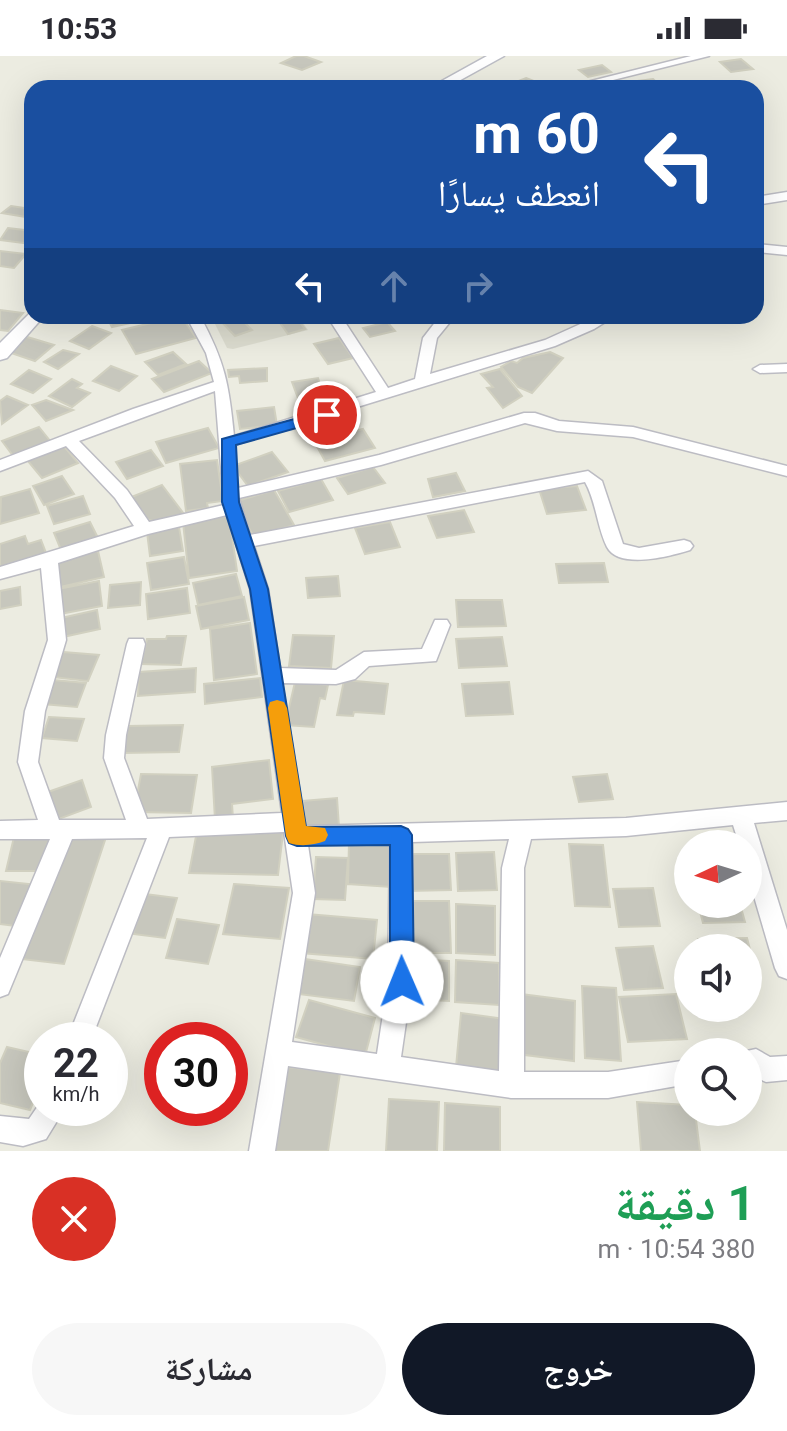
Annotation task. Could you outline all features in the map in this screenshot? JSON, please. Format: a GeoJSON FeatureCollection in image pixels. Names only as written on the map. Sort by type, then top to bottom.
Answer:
{"type":"FeatureCollection","features":[{"type":"Feature","properties":{"kind":"main road"},"geometry":{"type":"LineString","coordinates":[[439,80],[484,56]]}},
{"type":"Feature","properties":{"kind":"main road"},"geometry":{"type":"LineString","coordinates":[[451,80],[497,56]]}},
{"type":"Feature","properties":{"kind":"main road"},"geometry":{"type":"LineString","coordinates":[[0,354],[28,324]]}},
{"type":"Feature","properties":{"kind":"street"},"geometry":{"type":"LineString","coordinates":[[602,80],[704,56]]}},
{"type":"Feature","properties":{"kind":"street"},"geometry":{"type":"LineString","coordinates":[[764,200],[787,196]]}},
{"type":"Feature","properties":{"kind":"street"},"geometry":{"type":"LineString","coordinates":[[764,249],[787,251]]}},
{"type":"Feature","properties":{"kind":"street"},"geometry":{"type":"LineString","coordinates":[[197,324],[213,353],[222,384],[232,502],[259,589],[304,893],[262,1151]]}},
{"type":"Feature","properties":{"kind":"street"},"geometry":{"type":"LineString","coordinates":[[339,324],[385,394]]}},
{"type":"Feature","properties":{"kind":"street"},"geometry":{"type":"LineString","coordinates":[[422,382],[423,355],[428,338],[441,324]]}},
{"type":"Feature","properties":{"kind":"street"},"geometry":{"type":"LineString","coordinates":[[228,442],[298,425],[385,394],[572,336],[594,324]]}},
{"type":"Feature","properties":{"kind":"street"},"geometry":{"type":"LineString","coordinates":[[760,369],[787,368]]}},
{"type":"Feature","properties":{"kind":"street"},"geometry":{"type":"LineString","coordinates":[[0,466],[70,441],[164,400],[222,384]]}},
{"type":"Feature","properties":{"kind":"street"},"geometry":{"type":"LineString","coordinates":[[0,573],[524,418],[535,418],[557,426],[633,432],[787,471]]}},
{"type":"Feature","properties":{"kind":"street"},"geometry":{"type":"LineString","coordinates":[[70,441],[121,494],[145,529]]}},
{"type":"Feature","properties":{"kind":"street"},"geometry":{"type":"LineString","coordinates":[[243,542],[588,476],[594,481],[616,547],[622,553],[632,555],[684,546]]}},
{"type":"Feature","properties":{"kind":"street"},"geometry":{"type":"LineString","coordinates":[[0,986],[58,829],[28,762],[35,711],[57,640],[49,560]]}},
{"type":"Feature","properties":{"kind":"street"},"geometry":{"type":"LineString","coordinates":[[272,675],[336,677],[348,674],[364,659],[429,656],[441,625]]}},
{"type":"Feature","properties":{"kind":"street"},"geometry":{"type":"LineString","coordinates":[[85,1022],[151,828],[114,758],[136,644]]}},
{"type":"Feature","properties":{"kind":"street"},"geometry":{"type":"LineString","coordinates":[[0,830],[295,829],[401,835],[626,827],[787,811]]}},
{"type":"Feature","properties":{"kind":"street"},"geometry":{"type":"LineString","coordinates":[[741,816],[787,968]]}},
{"type":"Feature","properties":{"kind":"street"},"geometry":{"type":"LineString","coordinates":[[511,1085],[513,868],[517,846],[524,831]]}},
{"type":"Feature","properties":{"kind":"street"},"geometry":{"type":"LineString","coordinates":[[386,1068],[402,982],[401,835]]}},
{"type":"Feature","properties":{"kind":"street"},"geometry":{"type":"LineString","coordinates":[[278,1052],[511,1085],[608,1085],[674,1074]]}},
{"type":"Feature","properties":{"kind":"street"},"geometry":{"type":"LineString","coordinates":[[762,1066],[766,1070],[787,1068]]}},
{"type":"Feature","properties":{"kind":"street"},"geometry":{"type":"LineString","coordinates":[[0,1129],[23,1133],[37,1130],[40,1126]]}},
{"type":"Feature","properties":{"kind":"shaded area"},"geometry":{"type":"Polygon","coordinates":[[[215,324],[304,324],[308,330],[233,349],[227,348],[215,324]]]}},
{"type":"Feature","properties":{"kind":"building"},"geometry":{"type":"Polygon","coordinates":[[[296,56],[321,62],[302,70],[281,63],[296,56]]]}},
{"type":"Feature","properties":{"kind":"building"},"geometry":{"type":"Polygon","coordinates":[[[741,59],[753,69],[731,72],[720,62],[741,59]]]}},
{"type":"Feature","properties":{"kind":"building"},"geometry":{"type":"Polygon","coordinates":[[[602,65],[611,72],[588,77],[579,70],[602,65]]]}},
{"type":"Feature","properties":{"kind":"building"},"geometry":{"type":"Polygon","coordinates":[[[11,206],[24,208],[24,217],[2,213],[11,206]]]}},
{"type":"Feature","properties":{"kind":"building"},"geometry":{"type":"Polygon","coordinates":[[[8,228],[24,230],[24,243],[0,240],[8,228]]]}},
{"type":"Feature","properties":{"kind":"building"},"geometry":{"type":"Polygon","coordinates":[[[0,251],[24,254],[14,268],[0,266],[0,251]]]}},
{"type":"Feature","properties":{"kind":"building"},"geometry":{"type":"Polygon","coordinates":[[[0,310],[23,313],[8,331],[0,330],[0,310]]]}},
{"type":"Feature","properties":{"kind":"building"},"geometry":{"type":"Polygon","coordinates":[[[147,324],[186,324],[196,338],[136,354],[122,330],[147,324]]]}},
{"type":"Feature","properties":{"kind":"building"},"geometry":{"type":"Polygon","coordinates":[[[224,324],[246,324],[252,330],[235,336],[224,324]]]}},
{"type":"Feature","properties":{"kind":"building"},"geometry":{"type":"Polygon","coordinates":[[[281,324],[301,324],[305,329],[288,334],[281,324]]]}},
{"type":"Feature","properties":{"kind":"building"},"geometry":{"type":"Polygon","coordinates":[[[389,324],[395,331],[370,337],[363,328],[389,324]]]}},
{"type":"Feature","properties":{"kind":"building"},"geometry":{"type":"Polygon","coordinates":[[[92,326],[111,333],[89,349],[70,341],[92,326]]]}},
{"type":"Feature","properties":{"kind":"building"},"geometry":{"type":"Polygon","coordinates":[[[24,336],[54,345],[35,361],[5,351],[24,336]]]}},
{"type":"Feature","properties":{"kind":"building"},"geometry":{"type":"Polygon","coordinates":[[[339,338],[353,358],[328,364],[314,344],[339,338]]]}},
{"type":"Feature","properties":{"kind":"building"},"geometry":{"type":"Polygon","coordinates":[[[63,350],[79,354],[58,369],[44,362],[63,350]]]}},
{"type":"Feature","properties":{"kind":"building"},"geometry":{"type":"Polygon","coordinates":[[[173,352],[186,364],[158,375],[145,362],[173,352]]]}},
{"type":"Feature","properties":{"kind":"building"},"geometry":{"type":"Polygon","coordinates":[[[550,352],[563,358],[532,393],[518,387],[501,367],[511,361],[517,363],[523,358],[550,352]]]}},
{"type":"Feature","properties":{"kind":"building"},"geometry":{"type":"Polygon","coordinates":[[[199,361],[212,373],[164,392],[152,379],[199,361]]]}},
{"type":"Feature","properties":{"kind":"building"},"geometry":{"type":"Polygon","coordinates":[[[111,366],[137,376],[119,391],[93,381],[111,366]]]}},
{"type":"Feature","properties":{"kind":"building"},"geometry":{"type":"Polygon","coordinates":[[[267,368],[267,381],[240,383],[239,376],[229,377],[228,370],[267,368]]]}},
{"type":"Feature","properties":{"kind":"building"},"geometry":{"type":"Polygon","coordinates":[[[500,369],[522,396],[503,408],[487,388],[493,387],[481,374],[500,369]]]}},
{"type":"Feature","properties":{"kind":"building"},"geometry":{"type":"Polygon","coordinates":[[[29,370],[51,379],[33,393],[11,384],[29,370]]]}},
{"type":"Feature","properties":{"kind":"building"},"geometry":{"type":"Polygon","coordinates":[[[318,378],[324,397],[299,401],[292,382],[318,378]]]}},
{"type":"Feature","properties":{"kind":"building"},"geometry":{"type":"Polygon","coordinates":[[[72,379],[82,384],[77,388],[90,393],[72,407],[49,396],[72,379]]]}},
{"type":"Feature","properties":{"kind":"building"},"geometry":{"type":"Polygon","coordinates":[[[7,396],[28,405],[2,424],[0,401],[7,396]]]}},
{"type":"Feature","properties":{"kind":"building"},"geometry":{"type":"Polygon","coordinates":[[[46,400],[73,410],[46,421],[32,405],[46,400]]]}},
{"type":"Feature","properties":{"kind":"building"},"geometry":{"type":"Polygon","coordinates":[[[274,407],[277,425],[240,429],[237,411],[274,407]]]}},
{"type":"Feature","properties":{"kind":"building"},"geometry":{"type":"Polygon","coordinates":[[[39,427],[51,442],[14,457],[2,441],[39,427]]]}},
{"type":"Feature","properties":{"kind":"building"},"geometry":{"type":"Polygon","coordinates":[[[208,428],[219,448],[166,463],[156,442],[208,428]]]}},
{"type":"Feature","properties":{"kind":"building"},"geometry":{"type":"Polygon","coordinates":[[[363,429],[375,448],[325,461],[314,441],[363,429]]]}},
{"type":"Feature","properties":{"kind":"building"},"geometry":{"type":"Polygon","coordinates":[[[63,445],[78,463],[42,478],[27,460],[63,445]]]}},
{"type":"Feature","properties":{"kind":"building"},"geometry":{"type":"Polygon","coordinates":[[[151,450],[163,466],[127,479],[116,462],[151,450]]]}},
{"type":"Feature","properties":{"kind":"building"},"geometry":{"type":"Polygon","coordinates":[[[272,452],[288,472],[248,486],[233,466],[272,452]]]}},
{"type":"Feature","properties":{"kind":"building"},"geometry":{"type":"Polygon","coordinates":[[[217,460],[223,501],[207,503],[208,508],[186,511],[180,464],[217,460]]]}},
{"type":"Feature","properties":{"kind":"building"},"geometry":{"type":"Polygon","coordinates":[[[373,467],[385,483],[348,494],[337,478],[373,467]]]}},
{"type":"Feature","properties":{"kind":"building"},"geometry":{"type":"Polygon","coordinates":[[[456,473],[465,491],[433,497],[428,479],[456,473]]]}},
{"type":"Feature","properties":{"kind":"building"},"geometry":{"type":"Polygon","coordinates":[[[62,476],[74,494],[44,505],[33,486],[62,476]]]}},
{"type":"Feature","properties":{"kind":"building"},"geometry":{"type":"Polygon","coordinates":[[[321,479],[333,500],[289,512],[278,491],[321,479]]]}},
{"type":"Feature","properties":{"kind":"building"},"geometry":{"type":"Polygon","coordinates":[[[162,485],[184,514],[160,523],[146,519],[129,498],[162,485]]]}},
{"type":"Feature","properties":{"kind":"building"},"geometry":{"type":"Polygon","coordinates":[[[577,486],[586,510],[547,514],[539,489],[577,486]]]}},
{"type":"Feature","properties":{"kind":"building"},"geometry":{"type":"Polygon","coordinates":[[[30,489],[39,513],[0,524],[1,497],[30,489]]]}},
{"type":"Feature","properties":{"kind":"building"},"geometry":{"type":"Polygon","coordinates":[[[274,490],[294,525],[254,537],[234,502],[274,490]]]}},
{"type":"Feature","properties":{"kind":"building"},"geometry":{"type":"Polygon","coordinates":[[[83,496],[90,514],[54,524],[47,506],[83,496]]]}},
{"type":"Feature","properties":{"kind":"building"},"geometry":{"type":"Polygon","coordinates":[[[464,510],[474,532],[437,538],[428,516],[464,510]]]}},
{"type":"Feature","properties":{"kind":"building"},"geometry":{"type":"Polygon","coordinates":[[[229,516],[237,571],[189,578],[183,522],[229,516]]]}},
{"type":"Feature","properties":{"kind":"building"},"geometry":{"type":"Polygon","coordinates":[[[90,522],[98,538],[61,550],[54,533],[90,522]]]}},
{"type":"Feature","properties":{"kind":"building"},"geometry":{"type":"Polygon","coordinates":[[[390,522],[400,547],[365,554],[355,528],[390,522]]]}},
{"type":"Feature","properties":{"kind":"building"},"geometry":{"type":"Polygon","coordinates":[[[179,527],[183,551],[150,556],[147,532],[179,527]]]}},
{"type":"Feature","properties":{"kind":"building"},"geometry":{"type":"Polygon","coordinates":[[[25,536],[28,544],[41,540],[46,553],[0,568],[0,544],[25,536]]]}},
{"type":"Feature","properties":{"kind":"building"},"geometry":{"type":"Polygon","coordinates":[[[98,551],[104,577],[56,588],[51,562],[98,551]]]}},
{"type":"Feature","properties":{"kind":"building"},"geometry":{"type":"Polygon","coordinates":[[[184,557],[189,584],[151,590],[147,563],[184,557]]]}},
{"type":"Feature","properties":{"kind":"building"},"geometry":{"type":"Polygon","coordinates":[[[604,563],[608,582],[559,583],[556,564],[604,563]]]}},
{"type":"Feature","properties":{"kind":"building"},"geometry":{"type":"Polygon","coordinates":[[[236,574],[242,596],[198,605],[193,583],[236,574]]]}},
{"type":"Feature","properties":{"kind":"building"},"geometry":{"type":"Polygon","coordinates":[[[338,576],[340,596],[308,598],[306,578],[338,576]]]}},
{"type":"Feature","properties":{"kind":"building"},"geometry":{"type":"Polygon","coordinates":[[[99,581],[102,606],[60,614],[58,589],[99,581]]]}},
{"type":"Feature","properties":{"kind":"building"},"geometry":{"type":"Polygon","coordinates":[[[141,582],[140,605],[108,608],[110,585],[141,582]]]}},
{"type":"Feature","properties":{"kind":"building"},"geometry":{"type":"Polygon","coordinates":[[[20,587],[21,605],[0,609],[0,591],[20,587]]]}},
{"type":"Feature","properties":{"kind":"building"},"geometry":{"type":"Polygon","coordinates":[[[187,588],[190,613],[148,619],[146,594],[187,588]]]}},
{"type":"Feature","properties":{"kind":"building"},"geometry":{"type":"Polygon","coordinates":[[[244,597],[249,620],[201,629],[196,606],[244,597]]]}},
{"type":"Feature","properties":{"kind":"building"},"geometry":{"type":"Polygon","coordinates":[[[456,600],[502,600],[506,626],[458,627],[456,600]]]}},
{"type":"Feature","properties":{"kind":"building"},"geometry":{"type":"Polygon","coordinates":[[[97,610],[100,629],[63,637],[61,618],[97,610]]]}},
{"type":"Feature","properties":{"kind":"building"},"geometry":{"type":"Polygon","coordinates":[[[250,623],[257,674],[214,680],[210,629],[250,623]]]}},
{"type":"Feature","properties":{"kind":"building"},"geometry":{"type":"Polygon","coordinates":[[[293,635],[334,636],[331,668],[289,666],[293,635]]]}},
{"type":"Feature","properties":{"kind":"building"},"geometry":{"type":"Polygon","coordinates":[[[167,636],[186,636],[181,665],[141,664],[147,639],[166,639],[167,636]]]}},
{"type":"Feature","properties":{"kind":"building"},"geometry":{"type":"Polygon","coordinates":[[[502,637],[507,666],[459,668],[456,639],[502,637]]]}},
{"type":"Feature","properties":{"kind":"building"},"geometry":{"type":"Polygon","coordinates":[[[63,652],[99,655],[88,681],[52,677],[63,652]]]}},
{"type":"Feature","properties":{"kind":"building"},"geometry":{"type":"Polygon","coordinates":[[[196,668],[195,692],[138,696],[139,672],[196,668]]]}},
{"type":"Feature","properties":{"kind":"building"},"geometry":{"type":"Polygon","coordinates":[[[260,678],[262,697],[205,704],[204,684],[260,678]]]}},
{"type":"Feature","properties":{"kind":"building"},"geometry":{"type":"Polygon","coordinates":[[[53,680],[86,683],[77,707],[43,704],[53,680]]]}},
{"type":"Feature","properties":{"kind":"building"},"geometry":{"type":"Polygon","coordinates":[[[344,680],[388,684],[384,714],[354,712],[353,716],[337,715],[344,680]]]}},
{"type":"Feature","properties":{"kind":"building"},"geometry":{"type":"Polygon","coordinates":[[[295,682],[328,685],[325,699],[320,698],[314,727],[285,725],[295,682]]]}},
{"type":"Feature","properties":{"kind":"building"},"geometry":{"type":"Polygon","coordinates":[[[509,682],[513,714],[466,716],[462,684],[509,682]]]}},
{"type":"Feature","properties":{"kind":"building"},"geometry":{"type":"Polygon","coordinates":[[[49,717],[84,719],[77,741],[42,738],[49,717]]]}},
{"type":"Feature","properties":{"kind":"building"},"geometry":{"type":"Polygon","coordinates":[[[183,725],[179,752],[123,753],[128,726],[183,725]]]}},
{"type":"Feature","properties":{"kind":"building"},"geometry":{"type":"Polygon","coordinates":[[[269,760],[273,799],[232,804],[233,818],[215,820],[212,767],[269,760]]]}},
{"type":"Feature","properties":{"kind":"building"},"geometry":{"type":"Polygon","coordinates":[[[141,774],[197,775],[191,813],[134,812],[141,774]]]}},
{"type":"Feature","properties":{"kind":"building"},"geometry":{"type":"Polygon","coordinates":[[[607,774],[613,799],[579,802],[573,777],[607,774]]]}},
{"type":"Feature","properties":{"kind":"building"},"geometry":{"type":"Polygon","coordinates":[[[82,780],[91,807],[56,820],[48,792],[82,780]]]}},
{"type":"Feature","properties":{"kind":"building"},"geometry":{"type":"Polygon","coordinates":[[[337,798],[339,827],[305,830],[303,801],[337,798]]]}},
{"type":"Feature","properties":{"kind":"building"},"geometry":{"type":"Polygon","coordinates":[[[197,831],[283,833],[278,875],[189,873],[197,831]]]}},
{"type":"Feature","properties":{"kind":"building"},"geometry":{"type":"Polygon","coordinates":[[[67,833],[106,837],[64,964],[21,959],[67,833]]]}},
{"type":"Feature","properties":{"kind":"building"},"geometry":{"type":"Polygon","coordinates":[[[53,836],[45,871],[6,871],[14,837],[53,836]]]}},
{"type":"Feature","properties":{"kind":"building"},"geometry":{"type":"Polygon","coordinates":[[[390,841],[391,887],[348,884],[349,842],[390,841]]]}},
{"type":"Feature","properties":{"kind":"building"},"geometry":{"type":"Polygon","coordinates":[[[569,844],[603,845],[610,907],[575,906],[569,844]]]}},
{"type":"Feature","properties":{"kind":"building"},"geometry":{"type":"Polygon","coordinates":[[[494,852],[497,890],[458,891],[456,853],[494,852]]]}},
{"type":"Feature","properties":{"kind":"building"},"geometry":{"type":"Polygon","coordinates":[[[407,854],[449,854],[451,890],[408,891],[407,854]]]}},
{"type":"Feature","properties":{"kind":"building"},"geometry":{"type":"Polygon","coordinates":[[[316,857],[348,858],[345,900],[313,899],[316,857]]]}},
{"type":"Feature","properties":{"kind":"building"},"geometry":{"type":"Polygon","coordinates":[[[0,881],[39,885],[23,927],[0,924],[0,881]]]}},
{"type":"Feature","properties":{"kind":"building"},"geometry":{"type":"Polygon","coordinates":[[[234,884],[289,888],[280,939],[223,934],[234,884]]]}},
{"type":"Feature","properties":{"kind":"building"},"geometry":{"type":"Polygon","coordinates":[[[653,888],[660,926],[619,927],[613,889],[653,888]]]}},
{"type":"Feature","properties":{"kind":"building"},"geometry":{"type":"Polygon","coordinates":[[[145,894],[177,898],[165,938],[133,934],[145,894]]]}},
{"type":"Feature","properties":{"kind":"building"},"geometry":{"type":"Polygon","coordinates":[[[406,901],[449,901],[451,953],[407,953],[406,901]]]}},
{"type":"Feature","properties":{"kind":"building"},"geometry":{"type":"Polygon","coordinates":[[[456,904],[495,906],[495,955],[456,953],[456,904]]]}},
{"type":"Feature","properties":{"kind":"building"},"geometry":{"type":"Polygon","coordinates":[[[307,914],[377,920],[373,959],[301,953],[307,914]]]}},
{"type":"Feature","properties":{"kind":"building"},"geometry":{"type":"Polygon","coordinates":[[[702,918],[744,918],[745,922],[703,923],[702,918]]]}},
{"type":"Feature","properties":{"kind":"building"},"geometry":{"type":"Polygon","coordinates":[[[177,919],[219,925],[208,964],[166,958],[177,919]]]}},
{"type":"Feature","properties":{"kind":"building"},"geometry":{"type":"Polygon","coordinates":[[[653,946],[663,988],[624,990],[616,948],[653,946]]]}},
{"type":"Feature","properties":{"kind":"building"},"geometry":{"type":"Polygon","coordinates":[[[305,959],[360,967],[354,1001],[298,994],[305,959]]]}},
{"type":"Feature","properties":{"kind":"building"},"geometry":{"type":"Polygon","coordinates":[[[409,959],[449,961],[449,1001],[408,999],[409,959]]]}},
{"type":"Feature","properties":{"kind":"building"},"geometry":{"type":"Polygon","coordinates":[[[456,960],[499,963],[499,1005],[455,1002],[456,960]]]}},
{"type":"Feature","properties":{"kind":"building"},"geometry":{"type":"Polygon","coordinates":[[[582,986],[616,988],[621,1061],[585,1058],[582,986]]]}},
{"type":"Feature","properties":{"kind":"building"},"geometry":{"type":"Polygon","coordinates":[[[521,994],[575,1001],[574,1061],[517,1054],[521,994]]]}},
{"type":"Feature","properties":{"kind":"building"},"geometry":{"type":"Polygon","coordinates":[[[674,994],[674,1022],[683,1022],[687,1038],[628,1042],[619,997],[674,994]]]}},
{"type":"Feature","properties":{"kind":"building"},"geometry":{"type":"Polygon","coordinates":[[[309,1000],[375,1018],[365,1056],[296,1037],[309,1000]]]}},
{"type":"Feature","properties":{"kind":"building"},"geometry":{"type":"Polygon","coordinates":[[[461,1013],[505,1019],[502,1072],[456,1067],[461,1013]]]}},
{"type":"Feature","properties":{"kind":"building"},"geometry":{"type":"Polygon","coordinates":[[[7,1047],[24,1051],[24,1109],[0,1103],[0,1063],[7,1047]]]}},
{"type":"Feature","properties":{"kind":"building"},"geometry":{"type":"Polygon","coordinates":[[[287,1067],[340,1073],[328,1151],[272,1151],[287,1067]]]}},
{"type":"Feature","properties":{"kind":"building"},"geometry":{"type":"Polygon","coordinates":[[[389,1099],[439,1102],[437,1151],[386,1151],[389,1099]]]}},
{"type":"Feature","properties":{"kind":"building"},"geometry":{"type":"Polygon","coordinates":[[[637,1102],[674,1104],[674,1126],[697,1126],[700,1151],[641,1151],[637,1102]]]}},
{"type":"Feature","properties":{"kind":"building"},"geometry":{"type":"Polygon","coordinates":[[[445,1103],[500,1107],[500,1151],[444,1151],[445,1103]]]}},
{"type":"Feature","properties":{"kind":"slow traffic"},"geometry":{"type":"LineString","coordinates":[[277,708],[297,836],[318,835]]}},
{"type":"Feature","properties":{"kind":"route"},"geometry":{"type":"LineString","coordinates":[[327,415],[228,442],[231,502],[259,589],[297,836],[401,835],[402,982]]}}]}
